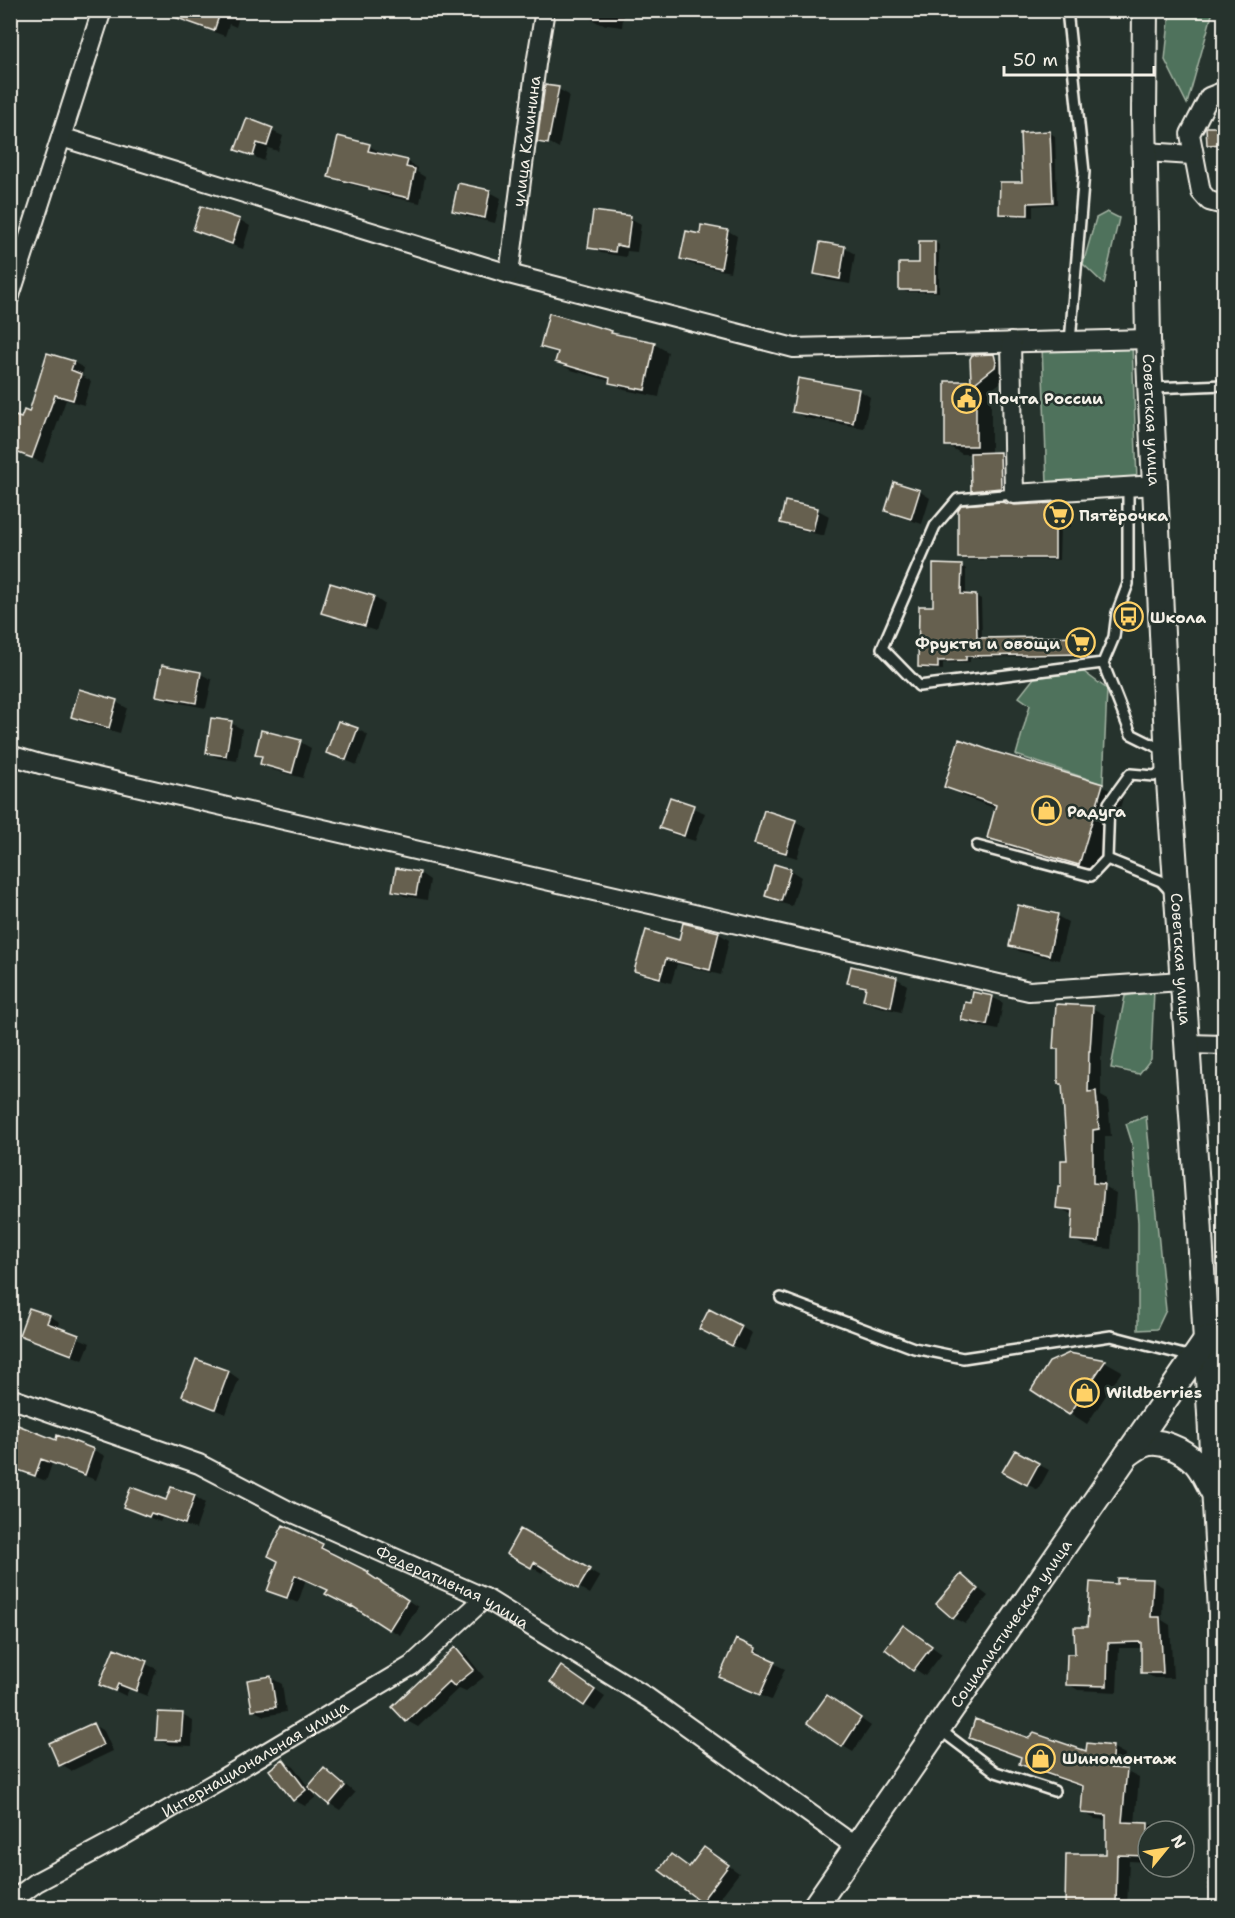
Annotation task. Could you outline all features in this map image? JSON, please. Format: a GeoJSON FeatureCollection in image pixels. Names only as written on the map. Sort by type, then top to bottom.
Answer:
{"type":"FeatureCollection","features":[{"type":"Feature","properties":{"kind":"street"},"geometry":{"type":"LineString","coordinates":[[10,296],[102,10]]}},
{"type":"Feature","properties":{"kind":"street","name":"улица Калинина"},"geometry":{"type":"LineString","coordinates":[[509,274],[545,10]]}},
{"type":"Feature","properties":{"kind":"street","name":"Советская улица"},"geometry":{"type":"LineString","coordinates":[[1145,10],[1148,339],[1177,899],[1189,1044],[1200,1348],[1215,1494],[1221,1611],[1222,1908]]}},
{"type":"Feature","properties":{"kind":"street"},"geometry":{"type":"LineString","coordinates":[[1224,91],[1209,97],[1190,134],[1192,155],[1201,192],[1209,201],[1224,205]]}},
{"type":"Feature","properties":{"kind":"street"},"geometry":{"type":"LineString","coordinates":[[61,137],[509,274],[794,348],[1148,339]]}},
{"type":"Feature","properties":{"kind":"street"},"geometry":{"type":"LineString","coordinates":[[1146,152],[1192,155]]}},
{"type":"Feature","properties":{"kind":"street"},"geometry":{"type":"LineString","coordinates":[[1011,342],[1014,494],[1156,485]]}},
{"type":"Feature","properties":{"kind":"street"},"geometry":{"type":"LineString","coordinates":[[10,755],[1029,991],[1182,981]]}},
{"type":"Feature","properties":{"kind":"street"},"geometry":{"type":"LineString","coordinates":[[1189,1044],[1224,1045]]}},
{"type":"Feature","properties":{"kind":"street","name":"Социалистическая улица"},"geometry":{"type":"LineString","coordinates":[[814,1908],[1200,1348]]}},
{"type":"Feature","properties":{"kind":"street","name":"Федеративная улица"},"geometry":{"type":"LineString","coordinates":[[10,1398],[199,1464],[291,1512],[485,1598],[648,1698],[855,1846]]}},
{"type":"Feature","properties":{"kind":"street"},"geometry":{"type":"LineString","coordinates":[[1125,1457],[1144,1444],[1158,1443],[1171,1448],[1196,1463],[1215,1494]]}},
{"type":"Feature","properties":{"kind":"street","name":"Интернациональная улица"},"geometry":{"type":"LineString","coordinates":[[10,1902],[37,1882],[123,1836],[411,1666],[485,1598]]}},
{"type":"Feature","properties":{"kind":"lane"},"geometry":{"type":"LineString","coordinates":[[1067,10],[1084,172],[1070,342]]}},
{"type":"Feature","properties":{"kind":"lane"},"geometry":{"type":"LineString","coordinates":[[1151,388],[1224,385]]}},
{"type":"Feature","properties":{"kind":"lane"},"geometry":{"type":"LineString","coordinates":[[977,846],[1091,876],[1107,859],[1109,803],[1130,774],[1154,776],[1169,761],[1131,734],[1103,663],[1114,637],[1118,613],[1128,584],[1128,487]]}},
{"type":"Feature","properties":{"kind":"lane"},"geometry":{"type":"LineString","coordinates":[[1014,494],[958,499],[935,526],[882,648],[920,686],[1103,663]]}},
{"type":"Feature","properties":{"kind":"lane"},"geometry":{"type":"LineString","coordinates":[[1107,859],[1161,881],[1177,899]]}},
{"type":"Feature","properties":{"kind":"lane"},"geometry":{"type":"LineString","coordinates":[[781,1298],[914,1348],[963,1358],[1111,1336],[1200,1348]]}},
{"type":"Feature","properties":{"kind":"lane"},"geometry":{"type":"LineString","coordinates":[[937,1728],[996,1772],[1054,1791]]}},
{"type":"Feature","properties":{"kind":"green space"},"geometry":{"type":"Polygon","coordinates":[[[1170,11],[1213,11],[1187,104],[1165,60],[1170,11]]]}},
{"type":"Feature","properties":{"kind":"green space"},"geometry":{"type":"Polygon","coordinates":[[[1107,212],[1119,218],[1104,284],[1083,264],[1096,218],[1107,212]]]}},
{"type":"Feature","properties":{"kind":"green space"},"geometry":{"type":"Polygon","coordinates":[[[1132,343],[1137,481],[1047,484],[1042,347],[1132,343]]]}},
{"type":"Feature","properties":{"kind":"green space"},"geometry":{"type":"Polygon","coordinates":[[[1084,672],[1107,689],[1103,784],[1016,755],[1030,705],[1019,697],[1034,678],[1084,672]]]}},
{"type":"Feature","properties":{"kind":"green space"},"geometry":{"type":"Polygon","coordinates":[[[1154,990],[1151,1059],[1139,1074],[1111,1068],[1125,996],[1154,990]]]}},
{"type":"Feature","properties":{"kind":"green space"},"geometry":{"type":"Polygon","coordinates":[[[1146,1116],[1166,1310],[1157,1329],[1138,1330],[1138,1222],[1132,1143],[1126,1124],[1146,1116]]]}},
{"type":"Feature","properties":{"kind":"building"},"geometry":{"type":"Polygon","coordinates":[[[163,10],[221,10],[214,31],[163,13],[163,10]]]}},
{"type":"Feature","properties":{"kind":"building"},"geometry":{"type":"Polygon","coordinates":[[[545,85],[559,87],[548,144],[537,142],[545,85]]]}},
{"type":"Feature","properties":{"kind":"building"},"geometry":{"type":"Polygon","coordinates":[[[247,118],[273,128],[267,146],[257,143],[253,156],[235,150],[247,118]]]}},
{"type":"Feature","properties":{"kind":"building"},"geometry":{"type":"Polygon","coordinates":[[[1206,127],[1224,127],[1224,144],[1207,145],[1206,127]]]}},
{"type":"Feature","properties":{"kind":"building"},"geometry":{"type":"Polygon","coordinates":[[[1050,131],[1053,202],[1028,203],[1028,215],[999,214],[1000,182],[1022,182],[1020,133],[1050,131]]]}},
{"type":"Feature","properties":{"kind":"building"},"geometry":{"type":"Polygon","coordinates":[[[338,136],[370,144],[368,151],[408,160],[406,167],[415,169],[409,198],[328,177],[338,136]]]}},
{"type":"Feature","properties":{"kind":"building"},"geometry":{"type":"Polygon","coordinates":[[[458,183],[490,190],[485,218],[452,211],[458,183]]]}},
{"type":"Feature","properties":{"kind":"building"},"geometry":{"type":"Polygon","coordinates":[[[201,206],[240,219],[232,244],[193,230],[201,206]]]}},
{"type":"Feature","properties":{"kind":"building"},"geometry":{"type":"Polygon","coordinates":[[[593,211],[631,216],[627,247],[616,245],[615,252],[588,248],[593,211]]]}},
{"type":"Feature","properties":{"kind":"building"},"geometry":{"type":"Polygon","coordinates":[[[701,225],[728,230],[721,268],[680,259],[686,231],[700,234],[701,225]]]}},
{"type":"Feature","properties":{"kind":"building"},"geometry":{"type":"Polygon","coordinates":[[[919,241],[935,241],[935,290],[899,290],[899,263],[919,263],[919,241]]]}},
{"type":"Feature","properties":{"kind":"building"},"geometry":{"type":"Polygon","coordinates":[[[820,242],[845,246],[840,279],[814,274],[820,242]]]}},
{"type":"Feature","properties":{"kind":"building"},"geometry":{"type":"Polygon","coordinates":[[[549,313],[612,331],[611,333],[655,342],[645,390],[609,383],[610,378],[555,362],[558,352],[540,347],[549,313]]]}},
{"type":"Feature","properties":{"kind":"building"},"geometry":{"type":"Polygon","coordinates":[[[47,353],[74,361],[71,370],[81,374],[73,400],[55,395],[32,458],[10,450],[10,414],[21,418],[24,410],[29,412],[47,353]]]}},
{"type":"Feature","properties":{"kind":"building"},"geometry":{"type":"Polygon","coordinates":[[[994,354],[995,367],[976,382],[976,446],[945,446],[945,381],[971,381],[970,359],[972,355],[994,354]]]}},
{"type":"Feature","properties":{"kind":"building"},"geometry":{"type":"Polygon","coordinates":[[[798,378],[859,389],[853,423],[792,412],[798,378]]]}},
{"type":"Feature","properties":{"kind":"building"},"geometry":{"type":"Polygon","coordinates":[[[1000,452],[1001,488],[971,491],[970,453],[1000,452]]]}},
{"type":"Feature","properties":{"kind":"building"},"geometry":{"type":"Polygon","coordinates":[[[894,482],[920,490],[911,519],[885,511],[894,482]]]}},
{"type":"Feature","properties":{"kind":"building"},"geometry":{"type":"Polygon","coordinates":[[[785,501],[818,508],[813,531],[780,523],[785,501]]]}},
{"type":"Feature","properties":{"kind":"building"},"geometry":{"type":"Polygon","coordinates":[[[1001,502],[1015,505],[1053,503],[1053,507],[1066,507],[1066,525],[1055,525],[1055,558],[958,558],[958,510],[961,505],[1001,502]]]}},
{"type":"Feature","properties":{"kind":"building"},"geometry":{"type":"Polygon","coordinates":[[[933,564],[962,565],[961,594],[976,595],[977,638],[1089,636],[1089,654],[966,656],[966,660],[938,661],[938,668],[918,667],[919,606],[933,606],[933,564]]]}},
{"type":"Feature","properties":{"kind":"building"},"geometry":{"type":"Polygon","coordinates":[[[330,583],[374,596],[365,626],[321,613],[330,583]]]}},
{"type":"Feature","properties":{"kind":"building"},"geometry":{"type":"Polygon","coordinates":[[[162,665],[201,672],[196,703],[156,696],[162,665]]]}},
{"type":"Feature","properties":{"kind":"building"},"geometry":{"type":"Polygon","coordinates":[[[79,689],[117,700],[109,728],[71,717],[79,689]]]}},
{"type":"Feature","properties":{"kind":"building"},"geometry":{"type":"Polygon","coordinates":[[[211,718],[232,721],[226,756],[206,753],[211,718]]]}},
{"type":"Feature","properties":{"kind":"building"},"geometry":{"type":"Polygon","coordinates":[[[338,721],[358,728],[346,760],[326,753],[338,721]]]}},
{"type":"Feature","properties":{"kind":"building"},"geometry":{"type":"Polygon","coordinates":[[[261,730],[301,740],[292,773],[260,764],[262,756],[255,755],[261,730]]]}},
{"type":"Feature","properties":{"kind":"building"},"geometry":{"type":"Polygon","coordinates":[[[959,739],[1103,784],[1079,865],[987,838],[996,805],[944,787],[959,739]]]}},
{"type":"Feature","properties":{"kind":"building"},"geometry":{"type":"Polygon","coordinates":[[[670,797],[694,805],[684,836],[659,828],[670,797]]]}},
{"type":"Feature","properties":{"kind":"building"},"geometry":{"type":"Polygon","coordinates":[[[764,810],[796,820],[786,853],[754,844],[764,810]]]}},
{"type":"Feature","properties":{"kind":"building"},"geometry":{"type":"Polygon","coordinates":[[[774,864],[791,869],[781,901],[765,896],[774,864]]]}},
{"type":"Feature","properties":{"kind":"building"},"geometry":{"type":"Polygon","coordinates":[[[396,868],[420,872],[416,895],[392,891],[396,868]]]}},
{"type":"Feature","properties":{"kind":"building"},"geometry":{"type":"Polygon","coordinates":[[[1018,905],[1058,914],[1049,955],[1009,946],[1018,905]]]}},
{"type":"Feature","properties":{"kind":"building"},"geometry":{"type":"Polygon","coordinates":[[[683,923],[719,932],[710,970],[666,959],[660,978],[634,971],[646,930],[679,940],[683,923]]]}},
{"type":"Feature","properties":{"kind":"building"},"geometry":{"type":"Polygon","coordinates":[[[851,966],[897,977],[891,1007],[863,1000],[866,987],[847,983],[851,966]]]}},
{"type":"Feature","properties":{"kind":"building"},"geometry":{"type":"Polygon","coordinates":[[[973,992],[993,996],[987,1025],[961,1020],[965,1002],[971,1003],[973,992]]]}},
{"type":"Feature","properties":{"kind":"building"},"geometry":{"type":"Polygon","coordinates":[[[1056,1004],[1093,1006],[1088,1092],[1096,1091],[1099,1129],[1093,1130],[1093,1183],[1104,1184],[1099,1242],[1071,1240],[1073,1210],[1056,1208],[1058,1187],[1061,1187],[1061,1160],[1067,1160],[1062,1084],[1058,1084],[1058,1049],[1053,1049],[1056,1004]]]}},
{"type":"Feature","properties":{"kind":"building"},"geometry":{"type":"Polygon","coordinates":[[[29,1308],[50,1315],[47,1323],[79,1335],[72,1355],[19,1335],[29,1308]]]}},
{"type":"Feature","properties":{"kind":"building"},"geometry":{"type":"Polygon","coordinates":[[[709,1309],[742,1326],[732,1346],[699,1329],[709,1309]]]}},
{"type":"Feature","properties":{"kind":"building"},"geometry":{"type":"Polygon","coordinates":[[[1069,1353],[1106,1360],[1069,1415],[1031,1390],[1049,1362],[1069,1353]]]}},
{"type":"Feature","properties":{"kind":"building"},"geometry":{"type":"Polygon","coordinates":[[[196,1359],[229,1371],[215,1409],[182,1396],[196,1359]]]}},
{"type":"Feature","properties":{"kind":"building"},"geometry":{"type":"Polygon","coordinates":[[[10,1422],[56,1440],[57,1435],[94,1449],[85,1475],[41,1459],[35,1476],[10,1467],[10,1422]]]}},
{"type":"Feature","properties":{"kind":"building"},"geometry":{"type":"Polygon","coordinates":[[[1015,1450],[1039,1463],[1027,1485],[1002,1472],[1015,1450]]]}},
{"type":"Feature","properties":{"kind":"building"},"geometry":{"type":"Polygon","coordinates":[[[131,1487],[166,1500],[171,1487],[195,1495],[185,1524],[151,1513],[149,1517],[123,1507],[131,1487]]]}},
{"type":"Feature","properties":{"kind":"building"},"geometry":{"type":"Polygon","coordinates":[[[283,1525],[323,1544],[321,1548],[369,1572],[368,1574],[408,1600],[389,1630],[352,1606],[325,1594],[328,1590],[295,1575],[287,1598],[267,1591],[278,1561],[268,1556],[283,1525]]]}},
{"type":"Feature","properties":{"kind":"building"},"geometry":{"type":"Polygon","coordinates":[[[520,1529],[590,1569],[578,1589],[534,1562],[531,1568],[506,1554],[520,1529]]]}},
{"type":"Feature","properties":{"kind":"building"},"geometry":{"type":"Polygon","coordinates":[[[961,1574],[978,1589],[953,1619],[936,1604],[961,1574]]]}},
{"type":"Feature","properties":{"kind":"building"},"geometry":{"type":"Polygon","coordinates":[[[1117,1578],[1153,1579],[1151,1617],[1160,1617],[1163,1673],[1141,1673],[1141,1642],[1108,1643],[1107,1686],[1066,1685],[1067,1654],[1075,1654],[1074,1627],[1087,1627],[1090,1582],[1117,1584],[1117,1578]]]}},
{"type":"Feature","properties":{"kind":"building"},"geometry":{"type":"Polygon","coordinates":[[[903,1625],[932,1646],[913,1671],[885,1649],[903,1625]]]}},
{"type":"Feature","properties":{"kind":"building"},"geometry":{"type":"Polygon","coordinates":[[[736,1639],[756,1648],[755,1652],[775,1661],[760,1695],[719,1677],[736,1639]]]}},
{"type":"Feature","properties":{"kind":"building"},"geometry":{"type":"Polygon","coordinates":[[[455,1647],[474,1670],[454,1686],[449,1681],[406,1722],[392,1707],[455,1647]]]}},
{"type":"Feature","properties":{"kind":"building"},"geometry":{"type":"Polygon","coordinates":[[[114,1648],[147,1661],[136,1691],[118,1684],[115,1691],[99,1685],[114,1648]]]}},
{"type":"Feature","properties":{"kind":"building"},"geometry":{"type":"Polygon","coordinates":[[[561,1666],[595,1690],[584,1706],[550,1682],[561,1666]]]}},
{"type":"Feature","properties":{"kind":"building"},"geometry":{"type":"Polygon","coordinates":[[[271,1676],[276,1707],[252,1710],[247,1680],[271,1676]]]}},
{"type":"Feature","properties":{"kind":"building"},"geometry":{"type":"Polygon","coordinates":[[[827,1695],[861,1718],[842,1747],[807,1723],[827,1695]]]}},
{"type":"Feature","properties":{"kind":"building"},"geometry":{"type":"Polygon","coordinates":[[[158,1712],[183,1713],[181,1741],[156,1740],[158,1712]]]}},
{"type":"Feature","properties":{"kind":"building"},"geometry":{"type":"Polygon","coordinates":[[[975,1719],[1029,1738],[1034,1733],[1086,1751],[1087,1743],[1113,1746],[1111,1768],[1127,1769],[1122,1822],[1136,1823],[1136,1856],[1117,1855],[1116,1908],[1065,1908],[1066,1854],[1106,1854],[1106,1815],[1081,1813],[1083,1786],[1019,1764],[1021,1757],[969,1738],[975,1719]]]}},
{"type":"Feature","properties":{"kind":"building"},"geometry":{"type":"Polygon","coordinates":[[[93,1723],[103,1745],[59,1766],[49,1743],[93,1723]]]}},
{"type":"Feature","properties":{"kind":"building"},"geometry":{"type":"Polygon","coordinates":[[[283,1759],[306,1790],[293,1801],[269,1770],[283,1759]]]}},
{"type":"Feature","properties":{"kind":"building"},"geometry":{"type":"Polygon","coordinates":[[[324,1768],[345,1786],[329,1805],[308,1787],[324,1768]]]}},
{"type":"Feature","properties":{"kind":"building"},"geometry":{"type":"Polygon","coordinates":[[[704,1847],[729,1865],[701,1902],[659,1870],[671,1854],[689,1867],[704,1847]]]}},
{"type":"Feature","properties":{"kind":"place","name":"Почта России"},"geometry":{"type":"Point","coordinates":[967,398]}},
{"type":"Feature","properties":{"kind":"place","name":"Пятёрочка"},"geometry":{"type":"Point","coordinates":[1058,515]}},
{"type":"Feature","properties":{"kind":"place","name":"Школа"},"geometry":{"type":"Point","coordinates":[1129,617]}},
{"type":"Feature","properties":{"kind":"place","name":"Фрукты и овощи"},"geometry":{"type":"Point","coordinates":[1081,643]}},
{"type":"Feature","properties":{"kind":"place","name":"Радуга"},"geometry":{"type":"Point","coordinates":[1046,811]}},
{"type":"Feature","properties":{"kind":"place","name":"Wildberries"},"geometry":{"type":"Point","coordinates":[1085,1392]}},
{"type":"Feature","properties":{"kind":"place","name":"Шиномонтаж"},"geometry":{"type":"Point","coordinates":[1041,1758]}}]}
